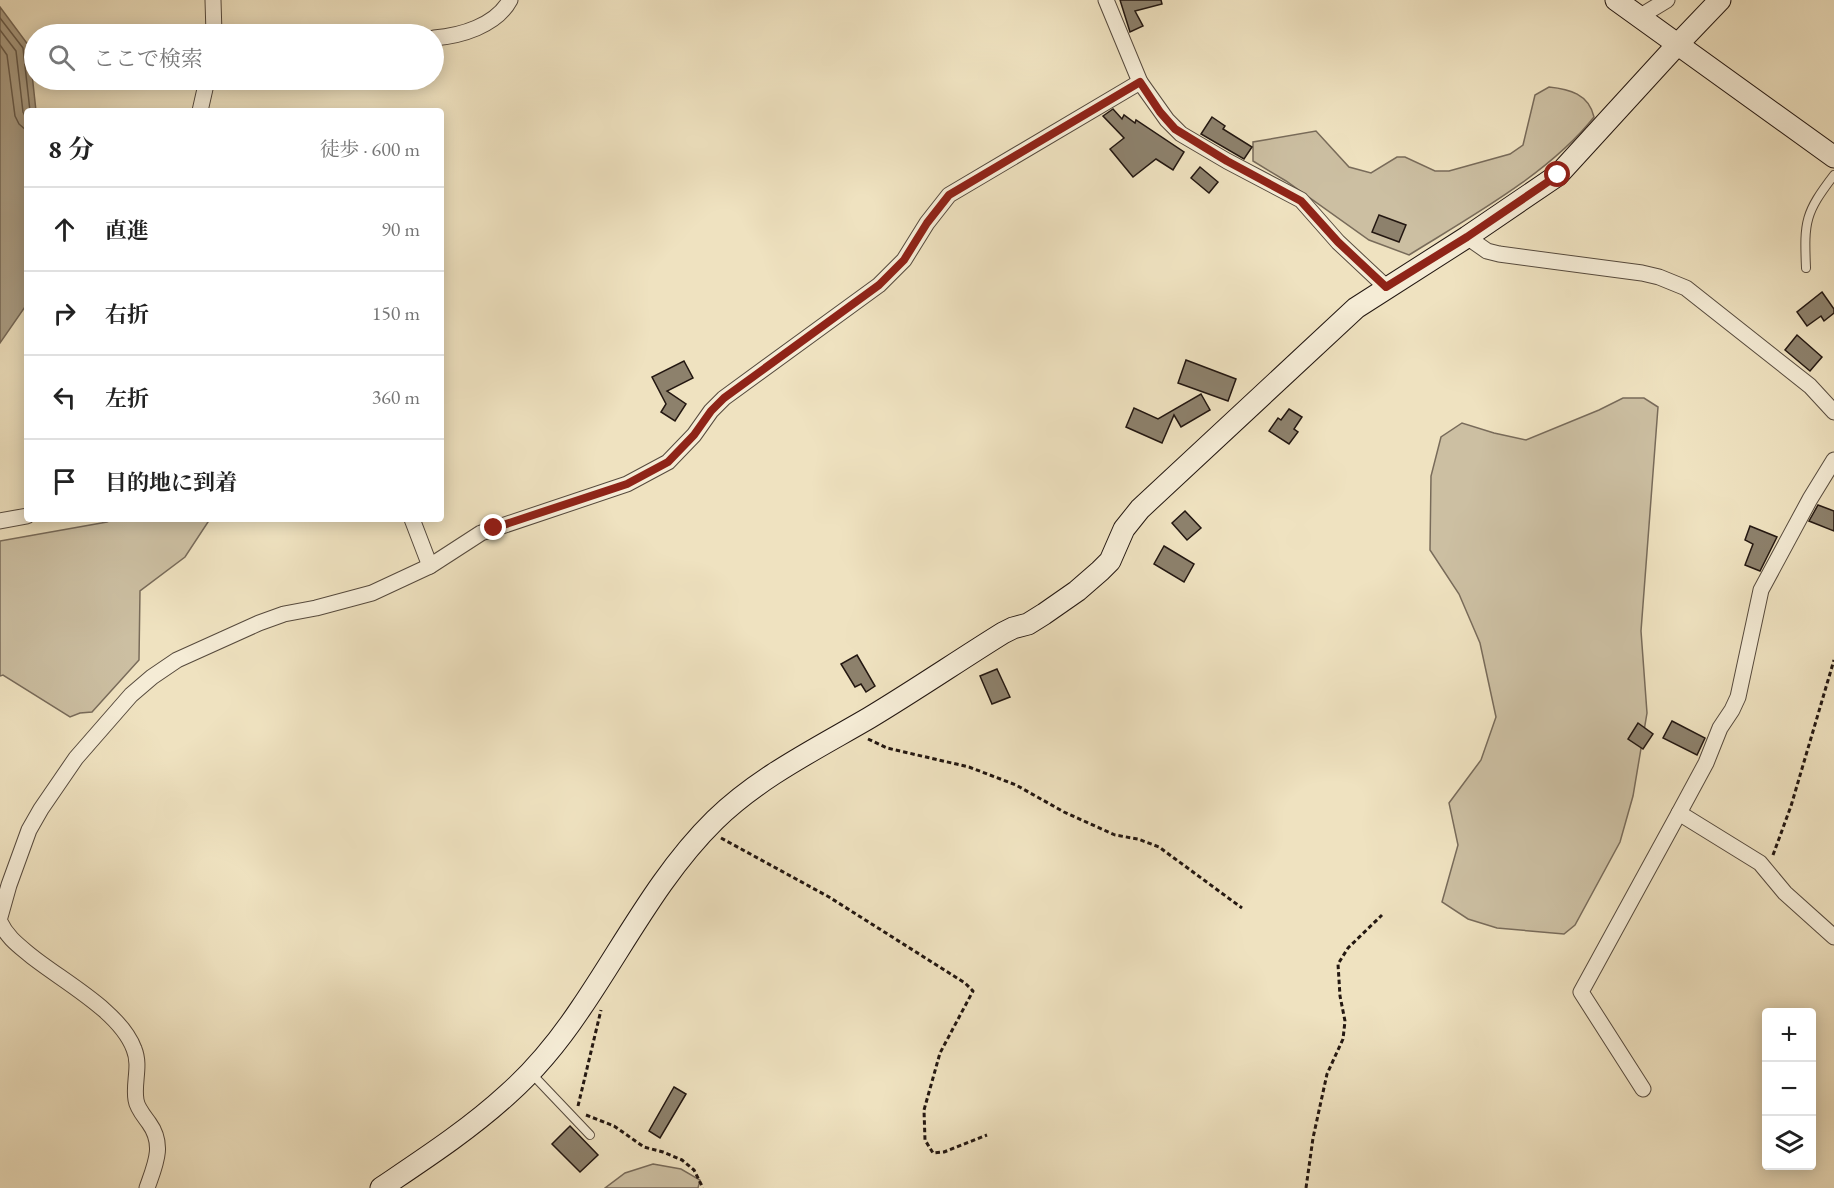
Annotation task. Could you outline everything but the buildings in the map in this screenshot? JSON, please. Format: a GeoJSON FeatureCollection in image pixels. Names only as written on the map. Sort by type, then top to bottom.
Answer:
{"type":"FeatureCollection","features":[{"type":"Feature","properties":{"kind":"street"},"geometry":{"type":"LineString","coordinates":[[213,0],[214,24]]}},
{"type":"Feature","properties":{"kind":"street"},"geometry":{"type":"LineString","coordinates":[[444,36],[467,32],[483,25],[510,0]]}},
{"type":"Feature","properties":{"kind":"street"},"geometry":{"type":"LineString","coordinates":[[1106,0],[1140,82],[1160,112],[1175,129],[1227,161],[1301,201],[1338,242],[1386,287]]}},
{"type":"Feature","properties":{"kind":"street"},"geometry":{"type":"LineString","coordinates":[[1616,0],[1834,157]]}},
{"type":"Feature","properties":{"kind":"street"},"geometry":{"type":"LineString","coordinates":[[1640,17],[1667,0]]}},
{"type":"Feature","properties":{"kind":"street"},"geometry":{"type":"LineString","coordinates":[[381,1188],[490,1110],[529,1072],[581,1008],[679,861],[734,802],[788,764],[942,673],[1003,633],[1028,624],[1077,591],[1110,561],[1124,529],[1140,509],[1356,308],[1558,175],[1720,0]]}},
{"type":"Feature","properties":{"kind":"street"},"geometry":{"type":"LineString","coordinates":[[0,916],[29,830],[41,808],[76,758],[131,695],[152,677],[177,660],[260,623],[284,614],[372,593],[430,566],[481,533],[627,484],[668,462],[724,398],[879,285],[904,260],[927,223],[949,195],[1140,82]]}},
{"type":"Feature","properties":{"kind":"street"},"geometry":{"type":"LineString","coordinates":[[201,108],[205,90]]}},
{"type":"Feature","properties":{"kind":"street"},"geometry":{"type":"LineString","coordinates":[[1467,237],[1487,251],[1499,254],[1642,273],[1686,288],[1810,386],[1834,412]]}},
{"type":"Feature","properties":{"kind":"street"},"geometry":{"type":"LineString","coordinates":[[1643,1089],[1581,992],[1706,763],[1720,728],[1732,710],[1738,696],[1761,590],[1810,499],[1834,460]]}},
{"type":"Feature","properties":{"kind":"street"},"geometry":{"type":"LineString","coordinates":[[0,521],[24,517]]}},
{"type":"Feature","properties":{"kind":"street"},"geometry":{"type":"LineString","coordinates":[[413,522],[430,566]]}},
{"type":"Feature","properties":{"kind":"street"},"geometry":{"type":"LineString","coordinates":[[1679,813],[1760,863],[1785,893],[1834,937]]}},
{"type":"Feature","properties":{"kind":"street"},"geometry":{"type":"LineString","coordinates":[[0,922],[9,938],[123,1027],[135,1052],[138,1070],[136,1100],[141,1112],[156,1133],[158,1144],[157,1159],[147,1188]]}},
{"type":"Feature","properties":{"kind":"lane"},"geometry":{"type":"LineString","coordinates":[[1806,268],[1805,236],[1808,215],[1815,200],[1834,175]]}},
{"type":"Feature","properties":{"kind":"lane"},"geometry":{"type":"LineString","coordinates":[[529,1072],[575,1115],[590,1135]]}},
{"type":"Feature","properties":{"kind":"path"},"geometry":{"type":"LineString","coordinates":[[1767,871],[1791,806],[1834,660]]}},
{"type":"Feature","properties":{"kind":"path"},"geometry":{"type":"LineString","coordinates":[[852,727],[887,748],[978,770],[1016,785],[1064,812],[1115,835],[1138,839],[1159,847],[1242,908]]}},
{"type":"Feature","properties":{"kind":"path"},"geometry":{"type":"LineString","coordinates":[[706,830],[829,897],[965,983],[973,991],[940,1053],[924,1110],[925,1140],[933,1153],[944,1152],[987,1136]]}},
{"type":"Feature","properties":{"kind":"path"},"geometry":{"type":"LineString","coordinates":[[1306,1188],[1313,1138],[1327,1074],[1343,1039],[1345,1021],[1340,996],[1338,964],[1348,948],[1382,915]]}},
{"type":"Feature","properties":{"kind":"path"},"geometry":{"type":"LineString","coordinates":[[597,982],[601,1012],[575,1115],[614,1126],[644,1147],[682,1160],[694,1170],[702,1188]]}},
{"type":"Feature","properties":{"kind":"shaded area"},"geometry":{"type":"Polygon","coordinates":[[[1549,87],[1571,91],[1583,98],[1588,103],[1594,117],[1555,157],[1508,193],[1409,255],[1369,240],[1286,181],[1253,161],[1253,142],[1316,131],[1349,167],[1371,173],[1397,157],[1405,157],[1435,171],[1449,171],[1510,154],[1523,145],[1535,95],[1549,87]]]}},
{"type":"Feature","properties":{"kind":"shaded area"},"geometry":{"type":"Polygon","coordinates":[[[1623,398],[1644,398],[1658,407],[1641,631],[1647,713],[1633,796],[1620,842],[1575,925],[1564,934],[1497,928],[1468,919],[1442,902],[1458,845],[1449,803],[1481,760],[1496,717],[1480,643],[1459,594],[1430,550],[1431,476],[1441,437],[1462,423],[1526,440],[1623,398]]]}},
{"type":"Feature","properties":{"kind":"shaded area"},"geometry":{"type":"Polygon","coordinates":[[[107,522],[208,522],[185,557],[140,591],[139,660],[92,712],[70,717],[3,675],[0,676],[0,541],[107,522]]]}},
{"type":"Feature","properties":{"kind":"shaded area"},"geometry":{"type":"Polygon","coordinates":[[[653,1164],[681,1169],[700,1180],[698,1188],[605,1188],[625,1173],[653,1164]]]}},
{"type":"Feature","properties":{"kind":"water"},"geometry":{"type":"Polygon","coordinates":[[[0,7],[24,39],[24,90],[34,90],[36,108],[24,108],[24,308],[0,343],[0,7]]]}},
{"type":"Feature","properties":{"kind":"route"},"geometry":{"type":"LineString","coordinates":[[494,528],[627,484],[668,462],[724,398],[879,285],[904,260],[927,223],[949,195],[1140,82],[1160,112],[1181,134],[1301,201],[1338,242],[1386,287],[1467,237],[1558,175]]}}]}
